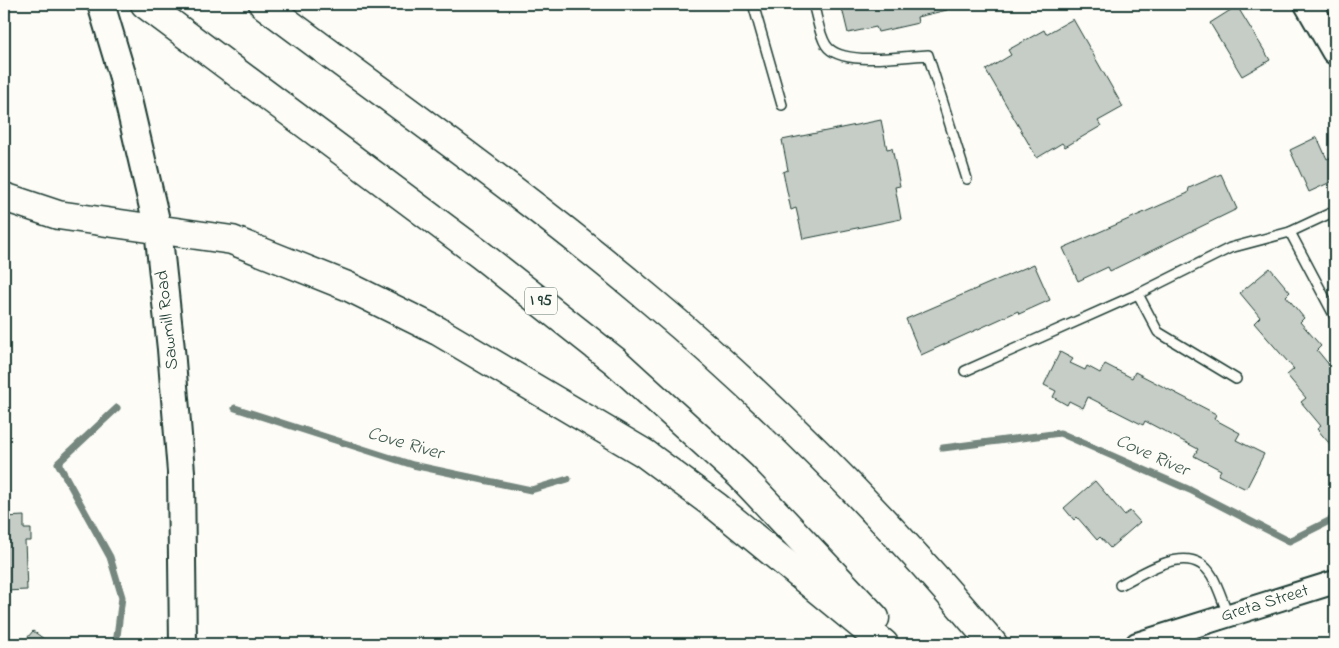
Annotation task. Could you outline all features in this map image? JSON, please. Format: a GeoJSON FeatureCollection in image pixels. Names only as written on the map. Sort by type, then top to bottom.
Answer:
{"type":"FeatureCollection","features":[{"type":"Feature","properties":{"kind":"highway","name":"I 95"},"geometry":{"type":"LineString","coordinates":[[145,4],[488,261],[615,361],[741,476],[898,644]]}},
{"type":"Feature","properties":{"kind":"highway"},"geometry":{"type":"LineString","coordinates":[[263,4],[582,244],[706,347],[836,471],[940,582],[993,644]]}},
{"type":"Feature","properties":{"kind":"highway"},"geometry":{"type":"LineString","coordinates":[[4,197],[58,215],[232,240],[254,247],[346,286],[438,331],[651,458],[717,507],[884,644]]}},
{"type":"Feature","properties":{"kind":"main road","name":"Sawmill Road"},"geometry":{"type":"LineString","coordinates":[[100,4],[122,74],[158,229],[171,349],[181,472],[184,644]]}},
{"type":"Feature","properties":{"kind":"main road"},"geometry":{"type":"LineString","coordinates":[[1308,4],[1335,51]]}},
{"type":"Feature","properties":{"kind":"street","name":"Greta Street"},"geometry":{"type":"LineString","coordinates":[[1137,644],[1335,582]]}},
{"type":"Feature","properties":{"kind":"lane"},"geometry":{"type":"LineString","coordinates":[[753,4],[782,105]]}},
{"type":"Feature","properties":{"kind":"lane"},"geometry":{"type":"LineString","coordinates":[[813,4],[825,44],[834,53],[855,59],[928,55],[967,179]]}},
{"type":"Feature","properties":{"kind":"lane"},"geometry":{"type":"LineString","coordinates":[[965,371],[1138,294],[1230,248],[1290,232],[1335,211]]}},
{"type":"Feature","properties":{"kind":"lane"},"geometry":{"type":"LineString","coordinates":[[1290,232],[1335,317]]}},
{"type":"Feature","properties":{"kind":"lane"},"geometry":{"type":"LineString","coordinates":[[1138,294],[1158,332],[1236,379]]}},
{"type":"Feature","properties":{"kind":"lane"},"geometry":{"type":"LineString","coordinates":[[1120,585],[1163,562],[1184,559],[1203,566],[1212,576],[1229,616]]}},
{"type":"Feature","properties":{"kind":"building"},"geometry":{"type":"Polygon","coordinates":[[[841,4],[945,4],[947,10],[917,17],[918,23],[878,32],[876,27],[848,33],[841,4]]]}},
{"type":"Feature","properties":{"kind":"building"},"geometry":{"type":"Polygon","coordinates":[[[1237,6],[1270,60],[1242,76],[1210,23],[1237,6]]]}},
{"type":"Feature","properties":{"kind":"building"},"geometry":{"type":"Polygon","coordinates":[[[1073,19],[1123,107],[1098,121],[1101,126],[1065,147],[1062,143],[1037,158],[986,70],[1011,55],[1008,50],[1044,30],[1046,34],[1073,19]]]}},
{"type":"Feature","properties":{"kind":"building"},"geometry":{"type":"Polygon","coordinates":[[[881,120],[887,149],[892,148],[900,186],[895,187],[901,219],[803,239],[796,208],[791,210],[783,172],[788,170],[782,140],[881,120]]]}},
{"type":"Feature","properties":{"kind":"building"},"geometry":{"type":"Polygon","coordinates":[[[1317,137],[1327,159],[1334,156],[1335,180],[1309,192],[1290,150],[1317,137]]]}},
{"type":"Feature","properties":{"kind":"building"},"geometry":{"type":"Polygon","coordinates":[[[1221,174],[1237,209],[1110,271],[1108,267],[1078,281],[1063,248],[1188,193],[1189,188],[1221,174]]]}},
{"type":"Feature","properties":{"kind":"building"},"geometry":{"type":"Polygon","coordinates":[[[1034,264],[1050,300],[1019,314],[1018,311],[921,355],[906,319],[1034,264]]]}},
{"type":"Feature","properties":{"kind":"building"},"geometry":{"type":"Polygon","coordinates":[[[1270,268],[1290,292],[1286,296],[1304,318],[1300,322],[1321,346],[1317,350],[1335,372],[1332,376],[1335,381],[1335,450],[1317,429],[1321,426],[1301,402],[1306,398],[1287,375],[1294,369],[1254,323],[1260,317],[1240,293],[1270,268]]]}},
{"type":"Feature","properties":{"kind":"building"},"geometry":{"type":"Polygon","coordinates":[[[1060,352],[1073,359],[1070,363],[1085,370],[1087,366],[1100,373],[1105,364],[1132,378],[1135,372],[1216,414],[1214,419],[1240,433],[1236,440],[1264,454],[1246,489],[1218,475],[1221,470],[1194,456],[1198,449],[1145,421],[1143,425],[1088,397],[1083,408],[1069,401],[1067,405],[1053,397],[1056,391],[1044,385],[1060,352]]]}},
{"type":"Feature","properties":{"kind":"building"},"geometry":{"type":"Polygon","coordinates":[[[1095,481],[1124,515],[1130,511],[1140,522],[1110,548],[1100,537],[1097,540],[1077,517],[1074,520],[1064,508],[1095,481]]]}},
{"type":"Feature","properties":{"kind":"building"},"geometry":{"type":"Polygon","coordinates":[[[24,516],[24,529],[31,529],[31,541],[25,541],[27,590],[4,591],[4,517],[24,516]]]}},
{"type":"Feature","properties":{"kind":"building"},"geometry":{"type":"Polygon","coordinates":[[[33,631],[51,644],[22,644],[33,631]]]}},
{"type":"Feature","properties":{"kind":"waterway","name":"Cove River"},"geometry":{"type":"LineString","coordinates":[[116,644],[122,597],[110,557],[58,463],[117,408]]}},
{"type":"Feature","properties":{"kind":"waterway","name":"Cove River"},"geometry":{"type":"LineString","coordinates":[[235,408],[413,465],[531,490],[568,479]]}},
{"type":"Feature","properties":{"kind":"waterway","name":"Cove River"},"geometry":{"type":"LineString","coordinates":[[943,448],[1060,433],[1190,490],[1289,541],[1335,518]]}}]}
